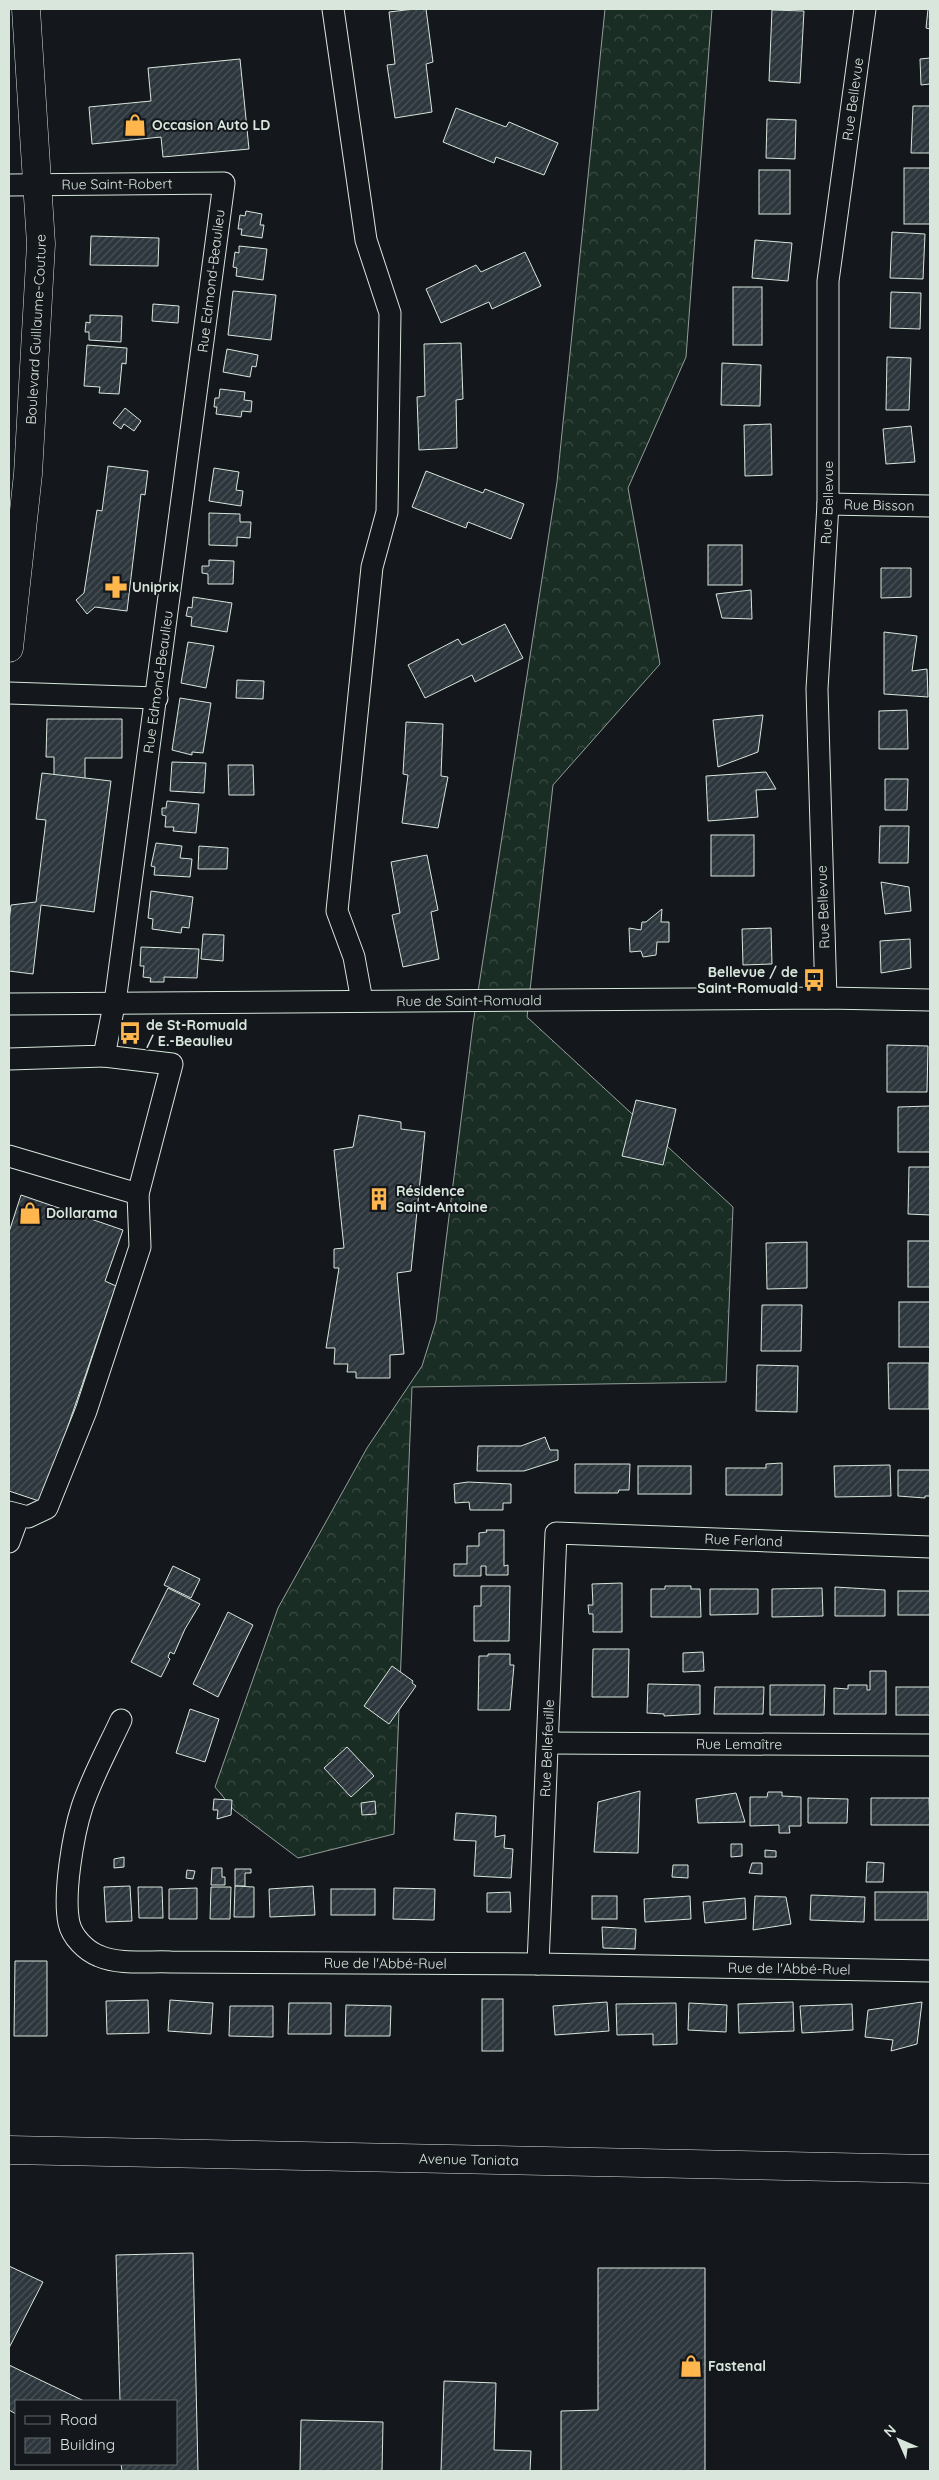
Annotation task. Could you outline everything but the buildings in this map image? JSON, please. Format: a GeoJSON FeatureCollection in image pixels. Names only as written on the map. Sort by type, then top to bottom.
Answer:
{"type":"FeatureCollection","features":[{"type":"Feature","properties":{"kind":"main road","name":"Boulevard Guillaume-Couture"},"geometry":{"type":"LineString","coordinates":[[9,648],[28,474],[41,244],[26,9]]}},
{"type":"Feature","properties":{"kind":"main road","name":"Avenue Taniata"},"geometry":{"type":"LineString","coordinates":[[9,2150],[930,2169]]}},
{"type":"Feature","properties":{"kind":"street"},"geometry":{"type":"LineString","coordinates":[[333,9],[366,240],[390,312],[387,512],[372,567],[337,911],[354,957],[362,1001]]}},
{"type":"Feature","properties":{"kind":"street","name":"Rue Bellevue"},"geometry":{"type":"LineString","coordinates":[[826,998],[817,689],[828,504],[828,281],[865,9]]}},
{"type":"Feature","properties":{"kind":"street","name":"Rue Saint-Robert"},"geometry":{"type":"LineString","coordinates":[[9,185],[224,184]]}},
{"type":"Feature","properties":{"kind":"street","name":"Rue Edmond-Beaulieu"},"geometry":{"type":"LineString","coordinates":[[104,1056],[115,1003],[224,184]]}},
{"type":"Feature","properties":{"kind":"street","name":"Rue Bisson"},"geometry":{"type":"LineString","coordinates":[[828,504],[930,506]]}},
{"type":"Feature","properties":{"kind":"street"},"geometry":{"type":"LineString","coordinates":[[9,692],[156,698]]}},
{"type":"Feature","properties":{"kind":"street","name":"Rue de Saint-Romuald"},"geometry":{"type":"LineString","coordinates":[[9,1004],[826,998],[930,1000]]}},
{"type":"Feature","properties":{"kind":"street"},"geometry":{"type":"LineString","coordinates":[[9,1059],[104,1056],[172,1064],[138,1194],[140,1247],[86,1411],[47,1508],[28,1517],[14,1513],[9,1542]]}},
{"type":"Feature","properties":{"kind":"street"},"geometry":{"type":"LineString","coordinates":[[9,1156],[138,1194]]}},
{"type":"Feature","properties":{"kind":"street","name":"Rue Ferland"},"geometry":{"type":"LineString","coordinates":[[556,1533],[930,1547]]}},
{"type":"Feature","properties":{"kind":"street","name":"Rue Bellefeuille"},"geometry":{"type":"LineString","coordinates":[[538,1964],[556,1533]]}},
{"type":"Feature","properties":{"kind":"street","name":"Rue de l'Abbé-Ruel"},"geometry":{"type":"LineString","coordinates":[[121,1720],[83,1805],[70,1873],[69,1924],[73,1933],[89,1951],[100,1957],[127,1961],[538,1964],[930,1971]]}},
{"type":"Feature","properties":{"kind":"street","name":"Rue Lemaître"},"geometry":{"type":"LineString","coordinates":[[548,1743],[930,1745]]}},
{"type":"Feature","properties":{"kind":"green space"},"geometry":{"type":"Polygon","coordinates":[[[605,9],[712,9],[686,357],[628,488],[660,664],[553,785],[527,1017],[733,1207],[726,1382],[412,1387],[394,1834],[298,1858],[234,1810],[215,1787],[278,1608],[367,1448],[422,1366],[436,1321],[473,1024],[557,482],[605,9]]]}},
{"type":"Feature","properties":{"kind":"place","name":"Occasion Auto LD"},"geometry":{"type":"Point","coordinates":[135,125]}},
{"type":"Feature","properties":{"kind":"place","name":"Uniprix"},"geometry":{"type":"Point","coordinates":[116,587]}},
{"type":"Feature","properties":{"kind":"place","name":"Bellevue / de Saint-Romuald"},"geometry":{"type":"Point","coordinates":[814,980]}},
{"type":"Feature","properties":{"kind":"place","name":"de St-Romuald / E.-Beaulieu"},"geometry":{"type":"Point","coordinates":[130,1033]}},
{"type":"Feature","properties":{"kind":"place","name":"Résidence Saint-Antoine"},"geometry":{"type":"Point","coordinates":[379,1199]}},
{"type":"Feature","properties":{"kind":"place","name":"Dollarama"},"geometry":{"type":"Point","coordinates":[30,1213]}},
{"type":"Feature","properties":{"kind":"place","name":"Fastenal"},"geometry":{"type":"Point","coordinates":[691,2366]}}]}
